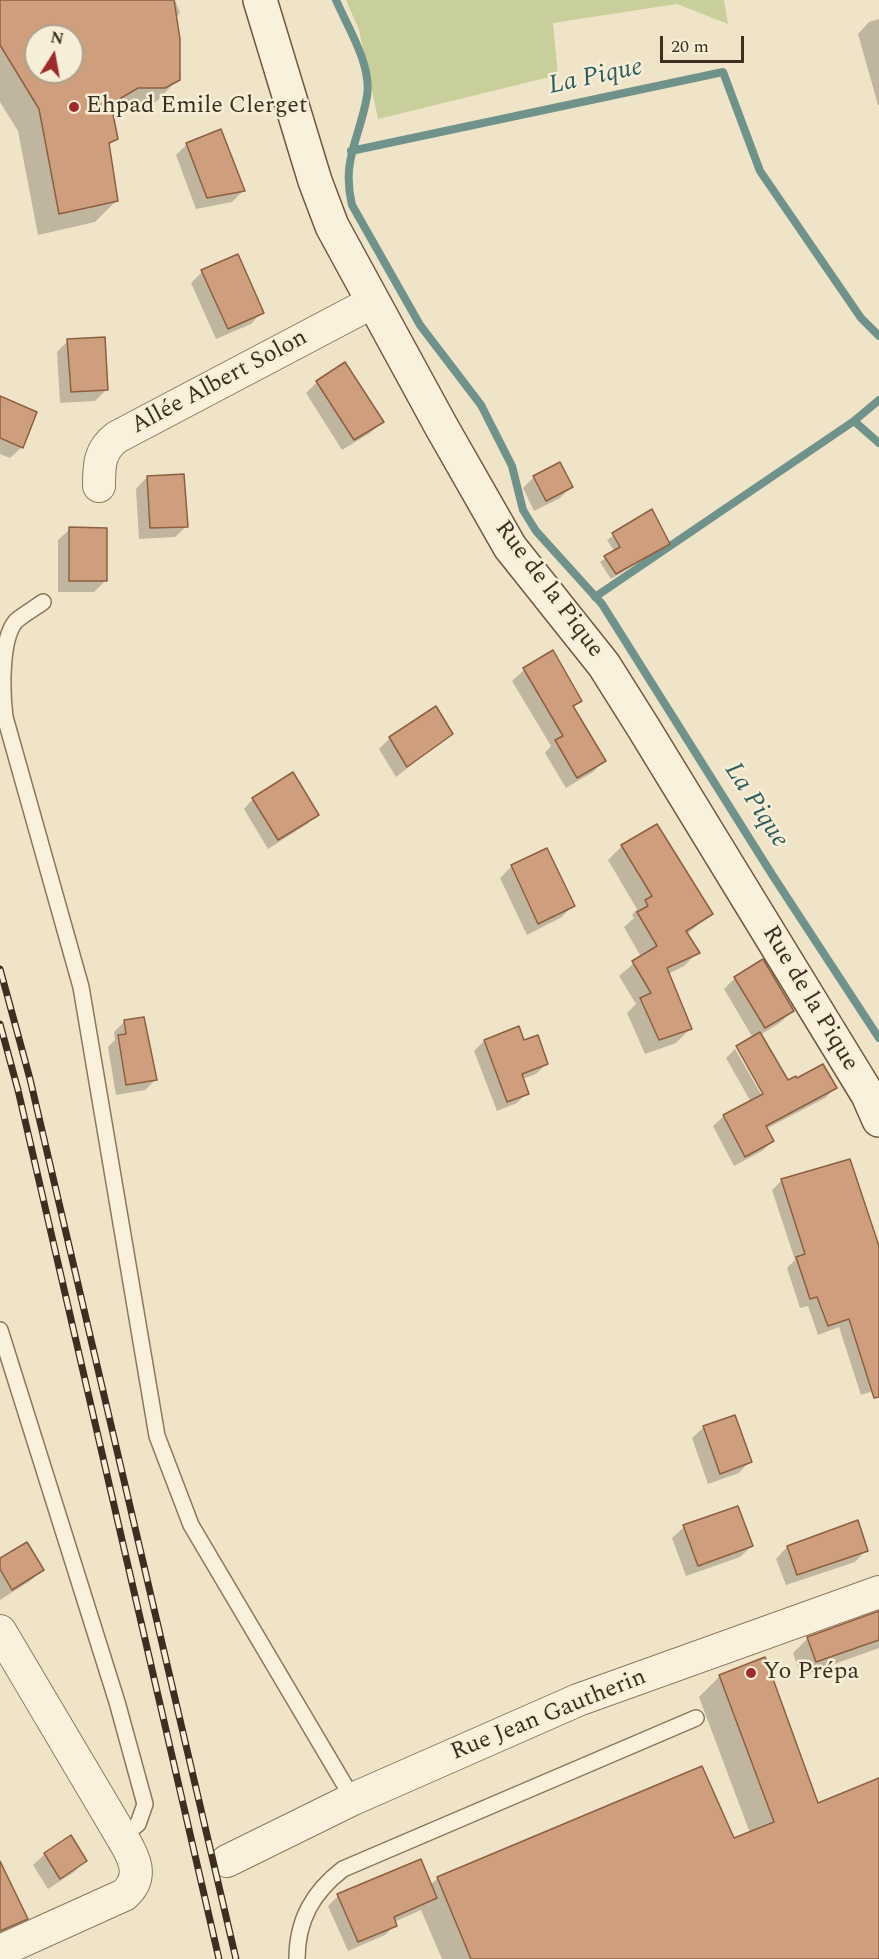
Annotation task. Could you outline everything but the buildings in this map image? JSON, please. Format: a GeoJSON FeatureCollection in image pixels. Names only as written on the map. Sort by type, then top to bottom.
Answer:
{"type":"FeatureCollection","features":[{"type":"Feature","properties":{"kind":"street","name":"Rue de la Pique"},"geometry":{"type":"LineString","coordinates":[[260,0],[322,200],[332,226],[373,302],[510,547],[615,683],[868,1095],[879,1120]]}},
{"type":"Feature","properties":{"kind":"street","name":"Allée Albert Solon"},"geometry":{"type":"LineString","coordinates":[[99,486],[101,456],[109,442],[373,302]]}},
{"type":"Feature","properties":{"kind":"street","name":"Rue Jean Gautherin"},"geometry":{"type":"LineString","coordinates":[[227,1861],[353,1799],[578,1700],[879,1592]]}},
{"type":"Feature","properties":{"kind":"street"},"geometry":{"type":"LineString","coordinates":[[0,1631],[122,1837],[134,1860],[136,1879],[124,1895],[0,1951]]}},
{"type":"Feature","properties":{"kind":"lane"},"geometry":{"type":"LineString","coordinates":[[43,602],[15,622],[9,636],[2,673],[4,708],[81,987],[157,1437],[191,1525],[353,1799]]}},
{"type":"Feature","properties":{"kind":"lane"},"geometry":{"type":"LineString","coordinates":[[0,1330],[117,1702],[145,1804],[138,1824],[122,1837]]}},
{"type":"Feature","properties":{"kind":"lane"},"geometry":{"type":"LineString","coordinates":[[297,1959],[301,1926],[311,1900],[326,1882],[343,1869],[696,1718]]}},
{"type":"Feature","properties":{"kind":"green space"},"geometry":{"type":"Polygon","coordinates":[[[346,0],[724,0],[728,24],[677,4],[553,23],[558,75],[378,119],[359,30],[346,0]]]}},
{"type":"Feature","properties":{"kind":"waterway","name":"La Pique"},"geometry":{"type":"LineString","coordinates":[[336,0],[363,59],[368,84],[364,111],[350,162],[349,189],[352,205],[420,325],[481,405],[512,466],[523,510],[536,531],[602,604],[773,876],[879,1038]]}},
{"type":"Feature","properties":{"kind":"waterway","name":"La Pique"},"geometry":{"type":"LineString","coordinates":[[351,151],[723,72],[760,171],[861,318],[879,336]]}},
{"type":"Feature","properties":{"kind":"waterway","name":"La Pique"},"geometry":{"type":"LineString","coordinates":[[879,400],[854,421],[879,443]]}},
{"type":"Feature","properties":{"kind":"waterway","name":"La Pique"},"geometry":{"type":"LineString","coordinates":[[595,597],[854,421]]}},
{"type":"Feature","properties":{"kind":"railway"},"geometry":{"type":"LineString","coordinates":[[0,969],[30,1079],[236,1959]]}},
{"type":"Feature","properties":{"kind":"railway"},"geometry":{"type":"LineString","coordinates":[[0,1024],[18,1090],[219,1959]]}},
{"type":"Feature","properties":{"kind":"place","name":"Ehpad Emile Clerget"},"geometry":{"type":"Point","coordinates":[74,107]}},
{"type":"Feature","properties":{"kind":"place","name":"Yo Prépa"},"geometry":{"type":"Point","coordinates":[751,1673]}}]}
